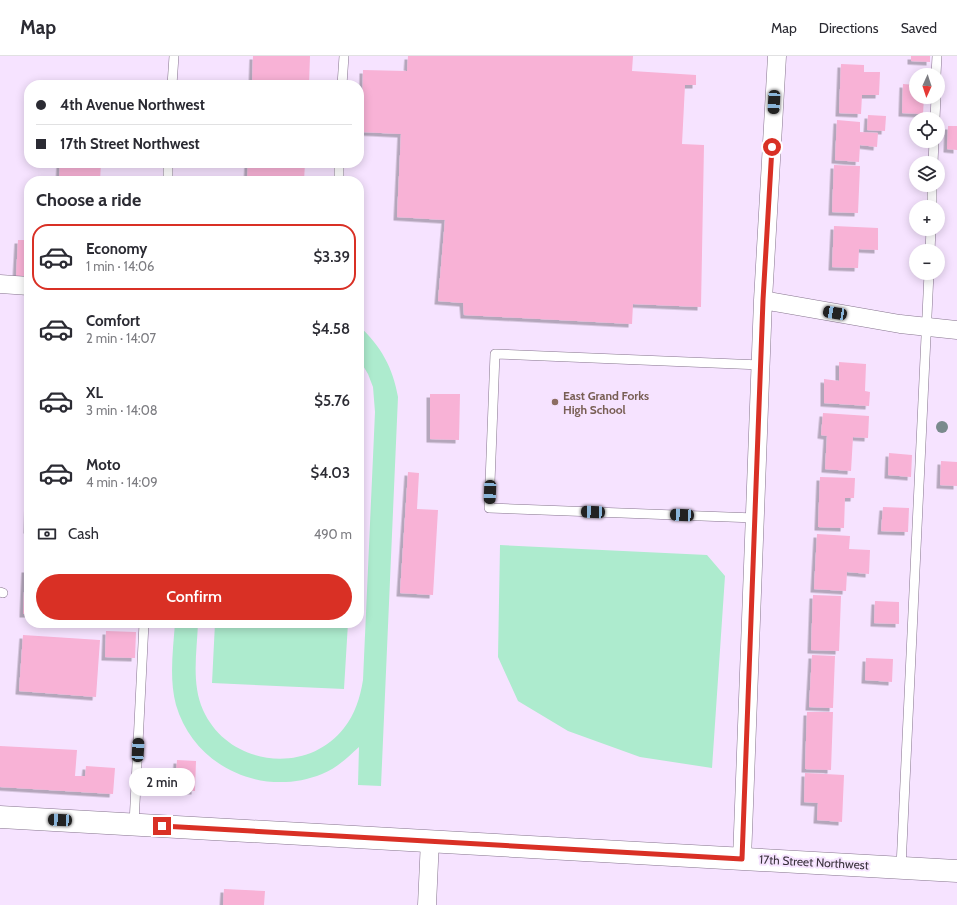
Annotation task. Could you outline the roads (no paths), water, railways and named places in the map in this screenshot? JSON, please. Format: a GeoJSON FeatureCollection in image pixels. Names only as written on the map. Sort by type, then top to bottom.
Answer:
{"type":"FeatureCollection","features":[{"type":"Feature","properties":{"kind":"street"},"geometry":{"type":"LineString","coordinates":[[742,859],[763,300],[777,56]]}},
{"type":"Feature","properties":{"kind":"street"},"geometry":{"type":"LineString","coordinates":[[0,284],[24,286]]}},
{"type":"Feature","properties":{"kind":"street"},"geometry":{"type":"LineString","coordinates":[[763,300],[842,315],[957,330]]}},
{"type":"Feature","properties":{"kind":"street","name":"17th Street Northwest"},"geometry":{"type":"LineString","coordinates":[[0,817],[957,870]]}},
{"type":"Feature","properties":{"kind":"street"},"geometry":{"type":"LineString","coordinates":[[427,905],[430,840]]}},
{"type":"Feature","properties":{"kind":"lane"},"geometry":{"type":"LineString","coordinates":[[172,80],[174,56]]}},
{"type":"Feature","properties":{"kind":"lane"},"geometry":{"type":"LineString","coordinates":[[342,80],[344,56]]}},
{"type":"Feature","properties":{"kind":"lane"},"geometry":{"type":"LineString","coordinates":[[936,68],[937,56]]}},
{"type":"Feature","properties":{"kind":"lane"},"geometry":{"type":"LineString","coordinates":[[901,867],[929,280]]}},
{"type":"Feature","properties":{"kind":"lane"},"geometry":{"type":"LineString","coordinates":[[755,518],[489,508],[494,369],[495,354],[761,365]]}},
{"type":"Feature","properties":{"kind":"lane"},"geometry":{"type":"LineString","coordinates":[[134,824],[144,628]]}},
{"type":"Feature","properties":{"kind":"place","name":"East Grand Forks High School"},"geometry":{"type":"Point","coordinates":[555,402]}}]}
